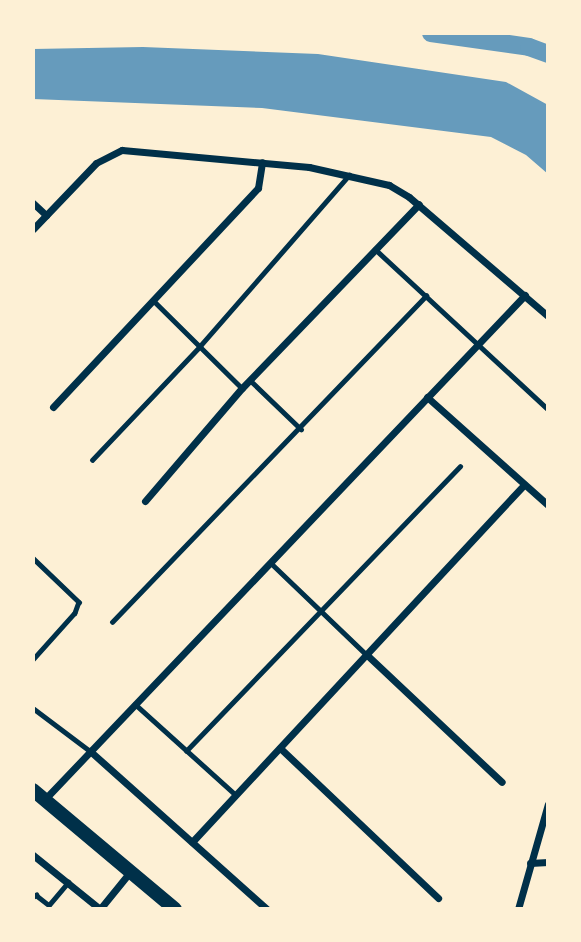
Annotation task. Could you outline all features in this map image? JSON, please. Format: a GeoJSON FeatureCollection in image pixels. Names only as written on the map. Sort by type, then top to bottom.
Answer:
{"type":"FeatureCollection","features":[{"type":"Feature","properties":{"kind":"main road"},"geometry":{"type":"LineString","coordinates":[[39,795],[175,909]]}},
{"type":"Feature","properties":{"kind":"street"},"geometry":{"type":"LineString","coordinates":[[33,229],[96,163],[122,150],[262,162],[350,175],[389,185],[419,204],[548,316]]}},
{"type":"Feature","properties":{"kind":"street"},"geometry":{"type":"LineString","coordinates":[[53,407],[258,188],[262,162]]}},
{"type":"Feature","properties":{"kind":"street"},"geometry":{"type":"LineString","coordinates":[[33,203],[46,215]]}},
{"type":"Feature","properties":{"kind":"street"},"geometry":{"type":"LineString","coordinates":[[145,501],[242,388],[419,204]]}},
{"type":"Feature","properties":{"kind":"street"},"geometry":{"type":"LineString","coordinates":[[39,795],[90,751],[525,295]]}},
{"type":"Feature","properties":{"kind":"street"},"geometry":{"type":"LineString","coordinates":[[427,397],[548,505]]}},
{"type":"Feature","properties":{"kind":"street"},"geometry":{"type":"LineString","coordinates":[[192,842],[524,485]]}},
{"type":"Feature","properties":{"kind":"street"},"geometry":{"type":"LineString","coordinates":[[368,654],[502,782]]}},
{"type":"Feature","properties":{"kind":"street"},"geometry":{"type":"LineString","coordinates":[[281,748],[438,898]]}},
{"type":"Feature","properties":{"kind":"street"},"geometry":{"type":"LineString","coordinates":[[90,751],[267,909]]}},
{"type":"Feature","properties":{"kind":"street"},"geometry":{"type":"LineString","coordinates":[[518,909],[548,804]]}},
{"type":"Feature","properties":{"kind":"street"},"geometry":{"type":"LineString","coordinates":[[33,855],[100,909],[131,872]]}},
{"type":"Feature","properties":{"kind":"street"},"geometry":{"type":"LineString","coordinates":[[530,863],[548,862]]}},
{"type":"Feature","properties":{"kind":"lane"},"geometry":{"type":"LineString","coordinates":[[92,460],[200,346],[350,175]]}},
{"type":"Feature","properties":{"kind":"lane"},"geometry":{"type":"LineString","coordinates":[[374,248],[548,409]]}},
{"type":"Feature","properties":{"kind":"lane"},"geometry":{"type":"LineString","coordinates":[[112,622],[302,429],[426,296]]}},
{"type":"Feature","properties":{"kind":"lane"},"geometry":{"type":"LineString","coordinates":[[153,300],[242,388]]}},
{"type":"Feature","properties":{"kind":"lane"},"geometry":{"type":"LineString","coordinates":[[250,380],[302,429]]}},
{"type":"Feature","properties":{"kind":"lane"},"geometry":{"type":"LineString","coordinates":[[186,751],[460,466]]}},
{"type":"Feature","properties":{"kind":"lane"},"geometry":{"type":"LineString","coordinates":[[33,558],[79,602],[75,613],[33,660]]}},
{"type":"Feature","properties":{"kind":"lane"},"geometry":{"type":"LineString","coordinates":[[270,562],[368,654]]}},
{"type":"Feature","properties":{"kind":"lane"},"geometry":{"type":"LineString","coordinates":[[135,704],[236,795]]}},
{"type":"Feature","properties":{"kind":"lane"},"geometry":{"type":"LineString","coordinates":[[33,708],[90,751]]}},
{"type":"Feature","properties":{"kind":"lane"},"geometry":{"type":"LineString","coordinates":[[33,897],[36,895],[52,907],[68,882]]}},
{"type":"Feature","properties":{"kind":"water"},"geometry":{"type":"Polygon","coordinates":[[[143,47],[318,54],[506,82],[548,105],[548,174],[526,155],[491,137],[262,108],[33,99],[33,49],[143,47]]]}},
{"type":"Feature","properties":{"kind":"waterway"},"geometry":{"type":"LineString","coordinates":[[431,33],[529,47],[548,54]]}}]}
